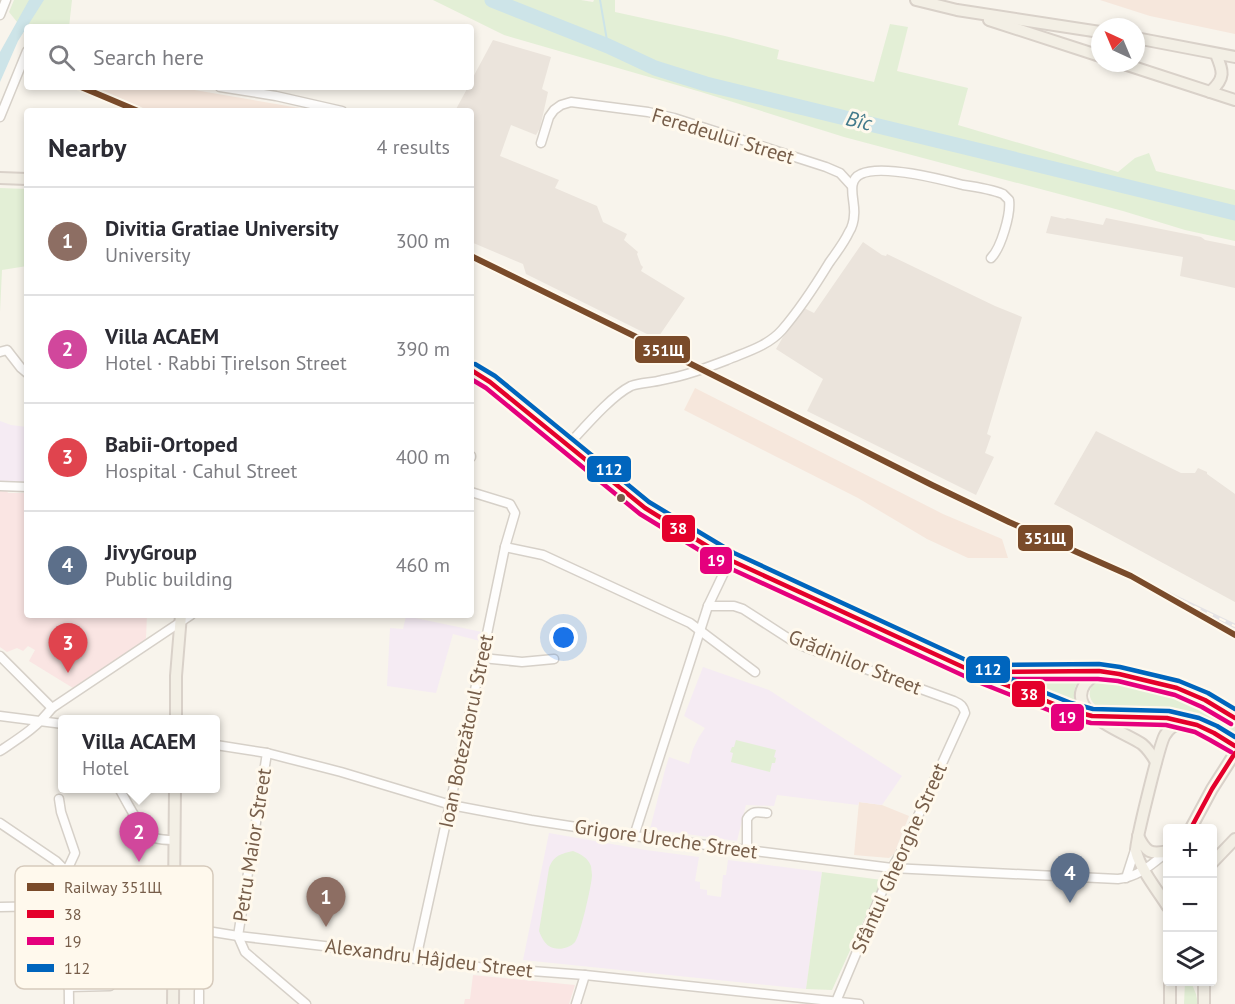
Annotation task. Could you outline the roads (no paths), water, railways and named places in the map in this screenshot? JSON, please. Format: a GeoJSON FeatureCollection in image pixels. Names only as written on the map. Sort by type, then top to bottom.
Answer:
{"type":"FeatureCollection","features":[{"type":"Feature","properties":{"kind":"main road"},"geometry":{"type":"LineString","coordinates":[[916,0],[957,10],[1091,53]]}},
{"type":"Feature","properties":{"kind":"main road"},"geometry":{"type":"LineString","coordinates":[[957,10],[1091,31]]}},
{"type":"Feature","properties":{"kind":"main road"},"geometry":{"type":"LineString","coordinates":[[1145,40],[1235,57]]}},
{"type":"Feature","properties":{"kind":"main road"},"geometry":{"type":"LineString","coordinates":[[1210,92],[1218,85],[1222,73],[1216,54]]}},
{"type":"Feature","properties":{"kind":"main road"},"geometry":{"type":"LineString","coordinates":[[1145,71],[1235,100]]}},
{"type":"Feature","properties":{"kind":"main road"},"geometry":{"type":"LineString","coordinates":[[0,178],[24,179]]}},
{"type":"Feature","properties":{"kind":"main road"},"geometry":{"type":"LineString","coordinates":[[474,372],[490,382],[645,508],[730,560],[976,673],[1069,710],[1092,716],[1167,718],[1197,724],[1235,746]]}},
{"type":"Feature","properties":{"kind":"main road"},"geometry":{"type":"LineString","coordinates":[[176,715],[176,675],[181,618]]}},
{"type":"Feature","properties":{"kind":"main road"},"geometry":{"type":"LineString","coordinates":[[976,673],[1099,671],[1159,682],[1177,688],[1211,703],[1235,718]]}},
{"type":"Feature","properties":{"kind":"main road"},"geometry":{"type":"LineString","coordinates":[[1099,671],[1082,690],[1083,704],[1092,716],[1140,743],[1156,762]]}},
{"type":"Feature","properties":{"kind":"main road"},"geometry":{"type":"LineString","coordinates":[[1163,900],[1135,848],[1164,735],[1171,728],[1183,722]]}},
{"type":"Feature","properties":{"kind":"main road"},"geometry":{"type":"LineString","coordinates":[[1193,824],[1235,753]]}},
{"type":"Feature","properties":{"kind":"main road"},"geometry":{"type":"LineString","coordinates":[[174,866],[175,793]]}},
{"type":"Feature","properties":{"kind":"main road"},"geometry":{"type":"LineString","coordinates":[[1138,836],[1145,849],[1155,854],[1163,852]]}},
{"type":"Feature","properties":{"kind":"main road"},"geometry":{"type":"LineString","coordinates":[[1217,859],[1235,840]]}},
{"type":"Feature","properties":{"kind":"main road"},"geometry":{"type":"LineString","coordinates":[[1170,986],[1170,1004]]}},
{"type":"Feature","properties":{"kind":"main road"},"geometry":{"type":"LineString","coordinates":[[173,989],[173,1004]]}},
{"type":"Feature","properties":{"kind":"street"},"geometry":{"type":"LineString","coordinates":[[0,15],[6,0]]}},
{"type":"Feature","properties":{"kind":"street"},"geometry":{"type":"LineString","coordinates":[[0,117],[24,58]]}},
{"type":"Feature","properties":{"kind":"street"},"geometry":{"type":"LineString","coordinates":[[239,90],[329,108]]}},
{"type":"Feature","properties":{"kind":"street","name":"Feredeului Street"},"geometry":{"type":"LineString","coordinates":[[541,143],[549,117],[561,105],[571,102],[625,109],[674,118],[826,167],[840,173],[852,185]]}},
{"type":"Feature","properties":{"kind":"street"},"geometry":{"type":"LineString","coordinates":[[568,445],[592,420],[630,387],[703,370],[753,350],[781,331],[810,294],[849,232],[854,217],[852,185],[858,175],[870,171],[915,174],[1003,194],[1009,200],[1009,212],[999,247],[991,258]]}},
{"type":"Feature","properties":{"kind":"street"},"geometry":{"type":"LineString","coordinates":[[0,352],[8,350],[24,370]]}},
{"type":"Feature","properties":{"kind":"street"},"geometry":{"type":"LineString","coordinates":[[0,486],[24,487]]}},
{"type":"Feature","properties":{"kind":"street","name":"Ioan Botezătorul Street"},"geometry":{"type":"LineString","coordinates":[[416,959],[505,547],[515,513],[510,504],[474,493]]}},
{"type":"Feature","properties":{"kind":"street"},"geometry":{"type":"LineString","coordinates":[[505,547],[543,555],[690,623],[755,672]]}},
{"type":"Feature","properties":{"kind":"street"},"geometry":{"type":"LineString","coordinates":[[634,836],[699,631],[730,560]]}},
{"type":"Feature","properties":{"kind":"street","name":"Grădinilor Street"},"geometry":{"type":"LineString","coordinates":[[708,606],[734,606],[743,609],[794,642],[960,703],[965,714]]}},
{"type":"Feature","properties":{"kind":"street"},"geometry":{"type":"LineString","coordinates":[[0,751],[41,722],[52,708],[181,618]]}},
{"type":"Feature","properties":{"kind":"street"},"geometry":{"type":"LineString","coordinates":[[0,656],[52,708]]}},
{"type":"Feature","properties":{"kind":"street"},"geometry":{"type":"LineString","coordinates":[[482,658],[522,662],[554,659]]}},
{"type":"Feature","properties":{"kind":"street","name":"Sfântul Gheorghe Street"},"geometry":{"type":"LineString","coordinates":[[835,1002],[892,868],[903,849],[965,714]]}},
{"type":"Feature","properties":{"kind":"street"},"geometry":{"type":"LineString","coordinates":[[0,716],[58,724]]}},
{"type":"Feature","properties":{"kind":"street","name":"Grigore Ureche Street"},"geometry":{"type":"LineString","coordinates":[[220,746],[267,753],[341,772],[451,805],[531,820],[634,836],[892,868],[1110,879],[1126,878],[1145,870],[1163,854]]}},
{"type":"Feature","properties":{"kind":"street","name":"Petru Maior Street"},"geometry":{"type":"LineString","coordinates":[[238,936],[267,753]]}},
{"type":"Feature","properties":{"kind":"street"},"geometry":{"type":"LineString","coordinates":[[121,793],[150,835],[160,839],[174,840]]}},
{"type":"Feature","properties":{"kind":"street"},"geometry":{"type":"LineString","coordinates":[[58,799],[75,853],[69,866]]}},
{"type":"Feature","properties":{"kind":"street"},"geometry":{"type":"LineString","coordinates":[[747,850],[747,819],[754,812],[767,813]]}},
{"type":"Feature","properties":{"kind":"street"},"geometry":{"type":"LineString","coordinates":[[0,824],[61,866]]}},
{"type":"Feature","properties":{"kind":"street"},"geometry":{"type":"LineString","coordinates":[[1126,878],[1135,848]]}},
{"type":"Feature","properties":{"kind":"street","name":"Alexandru Hâjdeu Street"},"geometry":{"type":"LineString","coordinates":[[0,907],[15,907]]}},
{"type":"Feature","properties":{"kind":"street","name":"Alexandru Hâjdeu Street"},"geometry":{"type":"LineString","coordinates":[[213,932],[479,967],[585,975],[859,1004]]}},
{"type":"Feature","properties":{"kind":"street"},"geometry":{"type":"LineString","coordinates":[[238,936],[245,952],[306,1004]]}},
{"type":"Feature","properties":{"kind":"street"},"geometry":{"type":"LineString","coordinates":[[576,1004],[585,975]]}},
{"type":"Feature","properties":{"kind":"street"},"geometry":{"type":"LineString","coordinates":[[68,989],[69,1004]]}},
{"type":"Feature","properties":{"kind":"street"},"geometry":{"type":"LineString","coordinates":[[199,991],[199,1004]]}},
{"type":"Feature","properties":{"kind":"water"},"geometry":{"type":"Polygon","coordinates":[[[29,0],[44,0],[29,24],[24,24],[24,32],[0,82],[0,52],[29,0]]]}},
{"type":"Feature","properties":{"kind":"waterway","name":"Bîc"},"geometry":{"type":"LineString","coordinates":[[492,0],[608,46],[655,68],[706,84],[1235,213]]}},
{"type":"Feature","properties":{"kind":"waterway"},"geometry":{"type":"LineString","coordinates":[[600,0],[608,46]]}},
{"type":"Feature","properties":{"kind":"railway"},"geometry":{"type":"LineString","coordinates":[[1131,576],[1235,626]]}},
{"type":"Feature","properties":{"kind":"rail line","name":"351Щ"},"geometry":{"type":"LineString","coordinates":[[88,90],[131,108]]}},
{"type":"Feature","properties":{"kind":"rail line","name":"351Щ"},"geometry":{"type":"LineString","coordinates":[[474,257],[932,485],[1131,576],[1235,635]]}},
{"type":"Feature","properties":{"kind":"place","name":"Babii-Ortoped"},"geometry":{"type":"Point","coordinates":[68,673]}},
{"type":"Feature","properties":{"kind":"place","name":"Villa ACAEM"},"geometry":{"type":"Point","coordinates":[139,862]}},
{"type":"Feature","properties":{"kind":"place","name":"JivyGroup"},"geometry":{"type":"Point","coordinates":[1070,903]}},
{"type":"Feature","properties":{"kind":"place","name":"Divitia Gratiae University"},"geometry":{"type":"Point","coordinates":[326,927]}}]}
